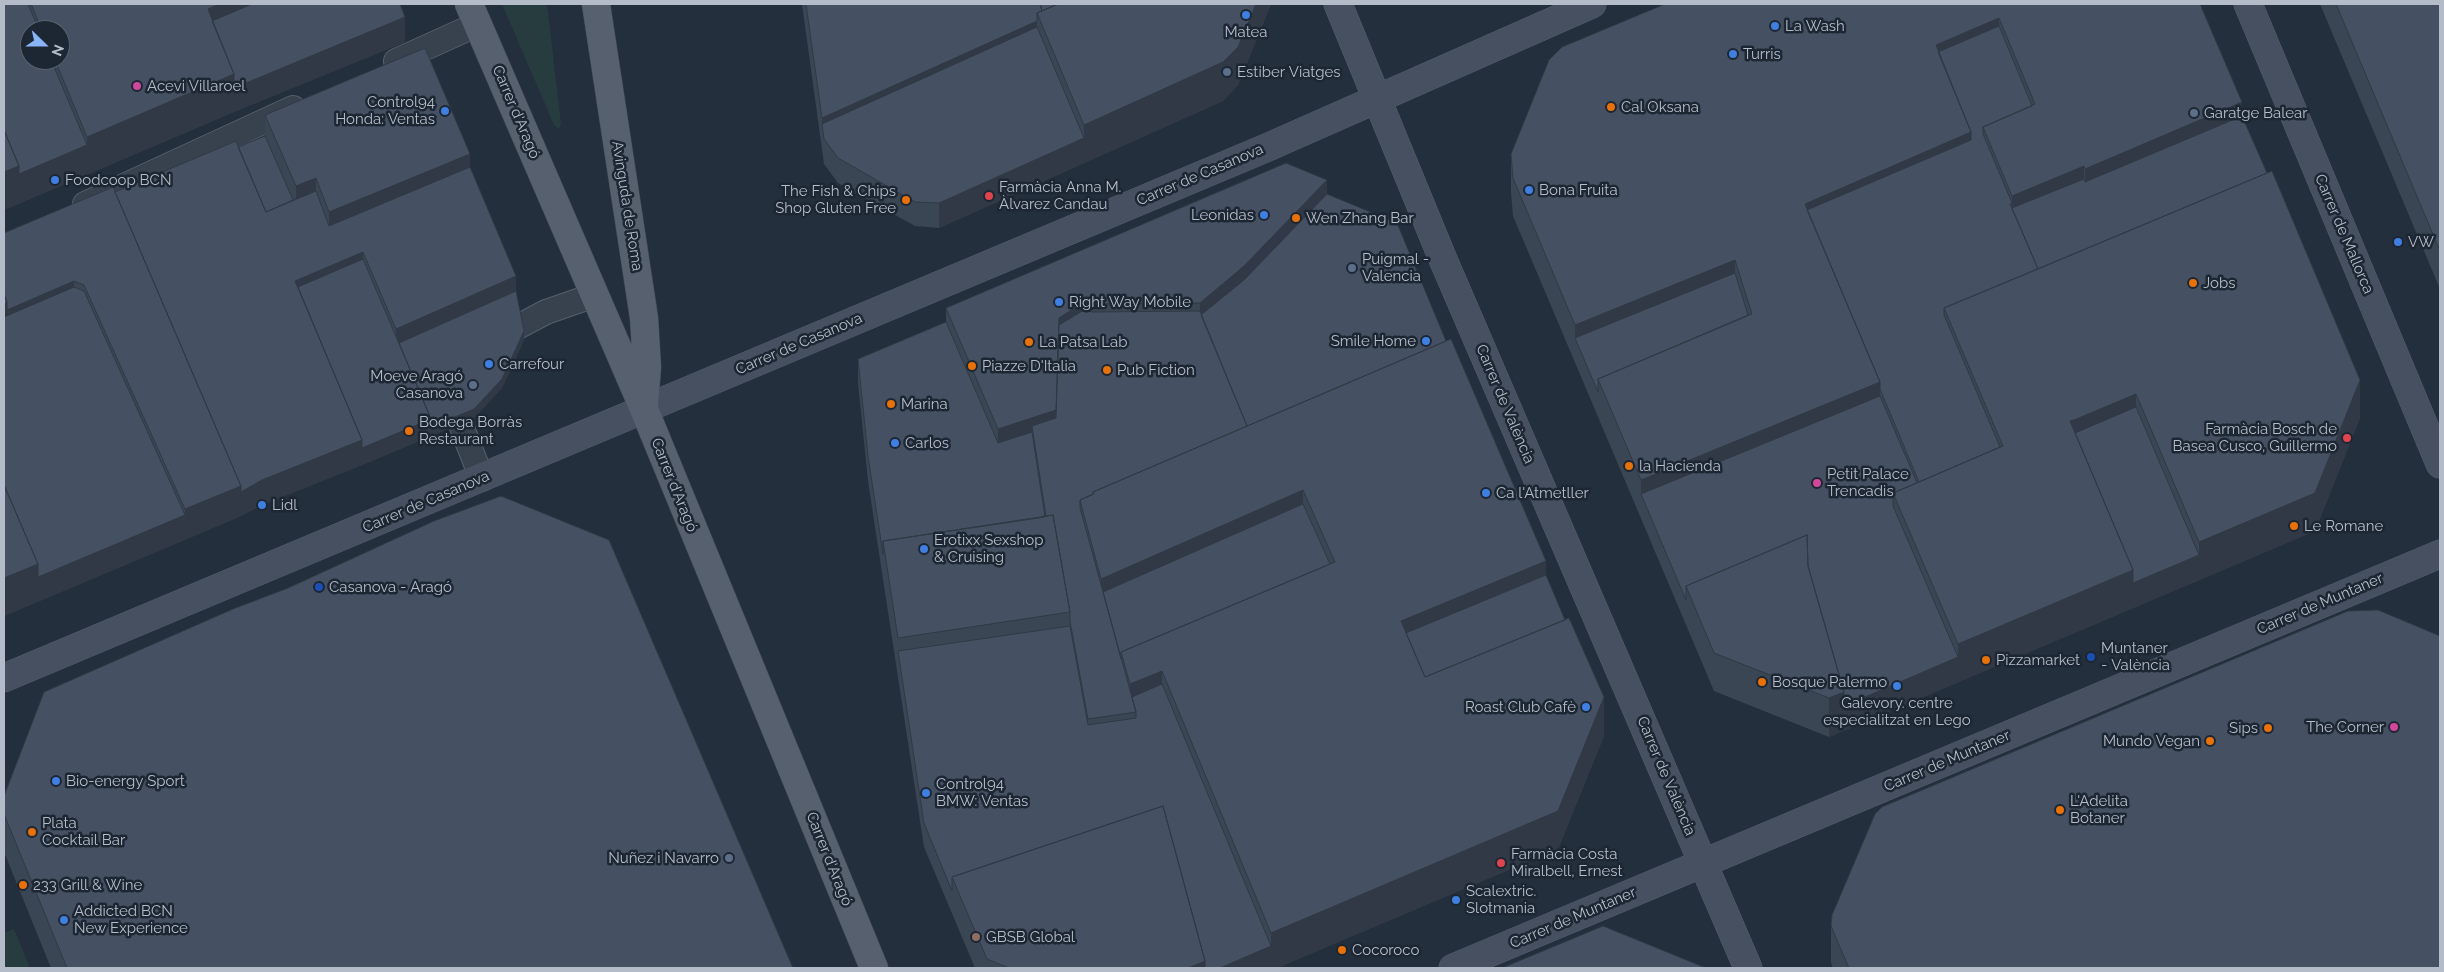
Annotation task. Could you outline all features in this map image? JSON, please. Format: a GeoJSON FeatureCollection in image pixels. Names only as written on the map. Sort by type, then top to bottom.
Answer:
{"type":"FeatureCollection","features":[{"type":"Feature","properties":{"kind":"main road","name":"Avinguda de Roma"},"geometry":{"type":"LineString","coordinates":[[596,4],[644,318],[647,367],[644,409]]}},
{"type":"Feature","properties":{"kind":"main road","name":"Carrer d'Aragó"},"geometry":{"type":"LineString","coordinates":[[473,14],[644,409],[874,968]]}},
{"type":"Feature","properties":{"kind":"street","name":"Carrer de València"},"geometry":{"type":"LineString","coordinates":[[1338,4],[1449,275],[1748,968]]}},
{"type":"Feature","properties":{"kind":"street","name":"Carrer de Casanova"},"geometry":{"type":"LineString","coordinates":[[4,678],[482,479],[644,409],[1257,152],[1592,4]]}},
{"type":"Feature","properties":{"kind":"street","name":"Carrer de Mallorca"},"geometry":{"type":"LineString","coordinates":[[2248,4],[2440,464]]}},
{"type":"Feature","properties":{"kind":"street","name":"Carrer de Muntaner"},"geometry":{"type":"LineString","coordinates":[[1453,968],[2440,554]]}},
{"type":"Feature","properties":{"kind":"lane"},"geometry":{"type":"LineString","coordinates":[[374,72],[473,14]]}},
{"type":"Feature","properties":{"kind":"lane"},"geometry":{"type":"LineString","coordinates":[[67,212],[311,100]]}},
{"type":"Feature","properties":{"kind":"lane"},"geometry":{"type":"LineString","coordinates":[[482,479],[464,434],[453,397],[467,361],[546,312],[595,295]]}},
{"type":"Feature","properties":{"kind":"green space"},"geometry":{"type":"Polygon","coordinates":[[[502,4],[547,4],[561,124],[559,129],[554,125],[502,4]]]}},
{"type":"Feature","properties":{"kind":"green space"},"geometry":{"type":"Polygon","coordinates":[[[14,929],[30,968],[4,968],[4,933],[14,929]]]}},
{"type":"Feature","properties":{"kind":"building"},"geometry":{"type":"Polygon","coordinates":[[[4,4],[28,4],[35,20],[20,20],[20,70],[55,70],[87,145],[19,174],[19,166],[4,130],[4,4]]]}},
{"type":"Feature","properties":{"kind":"building","name":"Acevi Villaroel"},"geometry":{"type":"Polygon","coordinates":[[[31,4],[220,4],[208,9],[234,74],[87,137],[59,70],[70,70],[70,20],[38,20],[31,4]]]}},
{"type":"Feature","properties":{"kind":"building"},"geometry":{"type":"Polygon","coordinates":[[[252,4],[400,4],[405,17],[234,88],[234,74],[212,21],[252,4]]]}},
{"type":"Feature","properties":{"kind":"building"},"geometry":{"type":"Polygon","coordinates":[[[806,4],[1040,4],[1042,11],[1037,13],[1037,21],[822,118],[806,4]]]}},
{"type":"Feature","properties":{"kind":"building"},"geometry":{"type":"Polygon","coordinates":[[[1040,4],[1058,4],[1042,11],[1040,4]]]}},
{"type":"Feature","properties":{"kind":"building"},"geometry":{"type":"Polygon","coordinates":[[[1058,4],[1256,4],[1238,47],[1223,62],[1084,125],[1037,13],[1058,4]]]}},
{"type":"Feature","properties":{"kind":"building"},"geometry":{"type":"Polygon","coordinates":[[[1665,4],[2200,4],[2242,102],[2085,169],[2084,166],[2012,196],[1983,127],[2035,104],[1999,18],[1936,45],[1971,132],[1805,204],[1880,382],[1641,480],[1598,379],[1752,314],[1735,260],[1575,325],[1513,178],[1511,154],[1549,60],[1562,47],[1665,4]]]}},
{"type":"Feature","properties":{"kind":"building"},"geometry":{"type":"Polygon","coordinates":[[[2336,4],[2440,4],[2440,251],[2336,4]]]}},
{"type":"Feature","properties":{"kind":"building"},"geometry":{"type":"Polygon","coordinates":[[[1999,26],[2032,106],[1983,127],[1983,134],[2038,269],[1944,308],[1944,315],[2000,447],[1919,482],[1880,389],[1880,382],[1807,210],[1971,140],[1971,132],[1938,52],[1999,26]]]}},
{"type":"Feature","properties":{"kind":"building"},"geometry":{"type":"Polygon","coordinates":[[[1037,27],[1084,138],[939,203],[915,202],[838,158],[824,139],[822,124],[1037,27]]]}},
{"type":"Feature","properties":{"kind":"building"},"geometry":{"type":"Polygon","coordinates":[[[425,48],[470,154],[329,212],[316,178],[296,186],[265,115],[425,48]]]}},
{"type":"Feature","properties":{"kind":"building"},"geometry":{"type":"Polygon","coordinates":[[[2242,116],[2267,173],[2038,269],[2012,208],[2084,179],[2085,182],[2242,116]]]}},
{"type":"Feature","properties":{"kind":"building"},"geometry":{"type":"Polygon","coordinates":[[[4,130],[19,166],[4,172],[4,130]]]}},
{"type":"Feature","properties":{"kind":"building"},"geometry":{"type":"Polygon","coordinates":[[[265,136],[293,200],[266,212],[238,147],[265,136]]]}},
{"type":"Feature","properties":{"kind":"building"},"geometry":{"type":"Polygon","coordinates":[[[236,141],[266,212],[316,191],[329,226],[470,167],[516,276],[396,329],[363,252],[295,281],[362,440],[262,480],[241,492],[241,486],[115,192],[236,141]]]}},
{"type":"Feature","properties":{"kind":"building"},"geometry":{"type":"Polygon","coordinates":[[[1286,163],[1327,180],[1244,266],[1200,303],[1093,304],[1084,302],[1059,318],[1056,410],[998,429],[946,308],[1286,163]]]}},
{"type":"Feature","properties":{"kind":"building"},"geometry":{"type":"Polygon","coordinates":[[[2272,171],[2360,380],[2315,493],[2199,542],[2136,394],[2070,421],[2133,570],[1958,644],[1893,493],[2003,446],[1944,308],[2272,171]]]}},
{"type":"Feature","properties":{"kind":"building"},"geometry":{"type":"Polygon","coordinates":[[[113,187],[241,486],[185,509],[84,285],[74,281],[7,310],[4,294],[4,233],[113,187]]]}},
{"type":"Feature","properties":{"kind":"building"},"geometry":{"type":"Polygon","coordinates":[[[1327,194],[1397,223],[1446,341],[1247,426],[1201,315],[1244,280],[1327,194]]]}},
{"type":"Feature","properties":{"kind":"building"},"geometry":{"type":"Polygon","coordinates":[[[363,259],[431,419],[362,448],[362,440],[298,287],[363,259]]]}},
{"type":"Feature","properties":{"kind":"building"},"geometry":{"type":"Polygon","coordinates":[[[1735,273],[1748,315],[1598,379],[1598,392],[1575,338],[1735,273]]]}},
{"type":"Feature","properties":{"kind":"building"},"geometry":{"type":"Polygon","coordinates":[[[74,287],[84,291],[185,515],[38,577],[38,564],[4,485],[4,317],[74,287]]]}},
{"type":"Feature","properties":{"kind":"building"},"geometry":{"type":"Polygon","coordinates":[[[516,291],[524,331],[502,379],[474,409],[431,427],[431,419],[399,343],[516,291]]]}},
{"type":"Feature","properties":{"kind":"building"},"geometry":{"type":"Polygon","coordinates":[[[1084,310],[1093,312],[1200,311],[1247,426],[1093,492],[1093,494],[1080,500],[1080,508],[1136,712],[1088,719],[1053,515],[1046,516],[1032,426],[1056,418],[1059,325],[1084,310]]]}},
{"type":"Feature","properties":{"kind":"building"},"geometry":{"type":"Polygon","coordinates":[[[946,322],[998,443],[1032,432],[1045,517],[883,541],[883,554],[868,456],[858,359],[946,322]]]}},
{"type":"Feature","properties":{"kind":"building"},"geometry":{"type":"Polygon","coordinates":[[[1451,339],[1546,561],[1401,621],[1425,677],[1569,618],[1604,697],[1558,811],[1271,933],[1162,671],[1130,684],[1121,652],[1335,562],[1303,490],[1101,579],[1080,500],[1094,494],[1093,492],[1451,339]]]}},
{"type":"Feature","properties":{"kind":"building"},"geometry":{"type":"Polygon","coordinates":[[[1880,396],[1917,483],[1893,493],[1893,506],[1958,657],[1844,706],[1844,692],[1808,566],[1807,535],[1686,586],[1686,600],[1641,494],[1880,396]]]}},
{"type":"Feature","properties":{"kind":"building"},"geometry":{"type":"Polygon","coordinates":[[[2136,407],[2199,555],[2133,583],[2133,570],[2075,433],[2136,407]]]}},
{"type":"Feature","properties":{"kind":"building"},"geometry":{"type":"Polygon","coordinates":[[[4,485],[38,564],[4,578],[4,485]]]}},
{"type":"Feature","properties":{"kind":"building"},"geometry":{"type":"Polygon","coordinates":[[[501,496],[609,540],[793,968],[67,968],[4,814],[4,796],[44,692],[233,609],[288,588],[434,521],[501,496]]]}},
{"type":"Feature","properties":{"kind":"building"},"geometry":{"type":"Polygon","coordinates":[[[1303,504],[1330,564],[1121,652],[1121,659],[1103,592],[1303,504]]]}},
{"type":"Feature","properties":{"kind":"building"},"geometry":{"type":"Polygon","coordinates":[[[1053,515],[1070,612],[898,638],[883,541],[1053,515]]]}},
{"type":"Feature","properties":{"kind":"building"},"geometry":{"type":"Polygon","coordinates":[[[1807,535],[1808,566],[1844,692],[1829,698],[1714,653],[1686,586],[1807,535]]]}},
{"type":"Feature","properties":{"kind":"building"},"geometry":{"type":"Polygon","coordinates":[[[1546,575],[1565,620],[1425,677],[1406,633],[1546,575]]]}},
{"type":"Feature","properties":{"kind":"building"},"geometry":{"type":"Polygon","coordinates":[[[2378,610],[2440,636],[2440,968],[1849,968],[1831,925],[1832,915],[1875,814],[1882,807],[2348,611],[2378,610]]]}},
{"type":"Feature","properties":{"kind":"building"},"geometry":{"type":"Polygon","coordinates":[[[1070,626],[1088,725],[1136,718],[1132,697],[1162,684],[1271,946],[1220,968],[1205,968],[1205,961],[1163,806],[952,877],[952,891],[924,823],[898,651],[1070,626]]]}},
{"type":"Feature","properties":{"kind":"building"},"geometry":{"type":"Polygon","coordinates":[[[1163,806],[1205,961],[1188,968],[1009,968],[987,959],[952,877],[1163,806]]]}},
{"type":"Feature","properties":{"kind":"building"},"geometry":{"type":"Polygon","coordinates":[[[1603,926],[1706,968],[1502,968],[1603,926]]]}},
{"type":"Feature","properties":{"kind":"place","name":"Matea"},"geometry":{"type":"Point","coordinates":[1246,15]}},
{"type":"Feature","properties":{"kind":"place","name":"La Wash"},"geometry":{"type":"Point","coordinates":[1775,26]}},
{"type":"Feature","properties":{"kind":"place","name":"Turris"},"geometry":{"type":"Point","coordinates":[1733,54]}},
{"type":"Feature","properties":{"kind":"place","name":"Estiber Viatges"},"geometry":{"type":"Point","coordinates":[1227,72]}},
{"type":"Feature","properties":{"kind":"place","name":"Acevi Villaroel"},"geometry":{"type":"Point","coordinates":[137,86]}},
{"type":"Feature","properties":{"kind":"place","name":"Cal Oksana"},"geometry":{"type":"Point","coordinates":[1611,107]}},
{"type":"Feature","properties":{"kind":"place","name":"Control94 Honda: Ventas"},"geometry":{"type":"Point","coordinates":[445,111]}},
{"type":"Feature","properties":{"kind":"place","name":"Garatge Balear"},"geometry":{"type":"Point","coordinates":[2194,113]}},
{"type":"Feature","properties":{"kind":"place","name":"Foodcoop BCN"},"geometry":{"type":"Point","coordinates":[55,180]}},
{"type":"Feature","properties":{"kind":"place","name":"Bona Fruita"},"geometry":{"type":"Point","coordinates":[1529,190]}},
{"type":"Feature","properties":{"kind":"place","name":"Farmàcia Anna M. Àlvarez Candau"},"geometry":{"type":"Point","coordinates":[989,196]}},
{"type":"Feature","properties":{"kind":"place","name":"The Fish & Chips Shop Gluten Free"},"geometry":{"type":"Point","coordinates":[906,200]}},
{"type":"Feature","properties":{"kind":"place","name":"Leonidas"},"geometry":{"type":"Point","coordinates":[1264,215]}},
{"type":"Feature","properties":{"kind":"place","name":"Wen Zhang Bar"},"geometry":{"type":"Point","coordinates":[1296,218]}},
{"type":"Feature","properties":{"kind":"place","name":"VW"},"geometry":{"type":"Point","coordinates":[2398,242]}},
{"type":"Feature","properties":{"kind":"place","name":"Puigmal - Valencia"},"geometry":{"type":"Point","coordinates":[1352,268]}},
{"type":"Feature","properties":{"kind":"place","name":"Jobs"},"geometry":{"type":"Point","coordinates":[2193,283]}},
{"type":"Feature","properties":{"kind":"place","name":"Right Way Mobile"},"geometry":{"type":"Point","coordinates":[1059,302]}},
{"type":"Feature","properties":{"kind":"place","name":"Smile Home"},"geometry":{"type":"Point","coordinates":[1426,341]}},
{"type":"Feature","properties":{"kind":"place","name":"La Patsa Lab"},"geometry":{"type":"Point","coordinates":[1029,342]}},
{"type":"Feature","properties":{"kind":"place","name":"Carrefour"},"geometry":{"type":"Point","coordinates":[489,364]}},
{"type":"Feature","properties":{"kind":"place","name":"Piazze D'Italia"},"geometry":{"type":"Point","coordinates":[972,366]}},
{"type":"Feature","properties":{"kind":"place","name":"Pub Fiction"},"geometry":{"type":"Point","coordinates":[1107,370]}},
{"type":"Feature","properties":{"kind":"place","name":"Moeve Aragó Casanova"},"geometry":{"type":"Point","coordinates":[473,385]}},
{"type":"Feature","properties":{"kind":"place","name":"Marina"},"geometry":{"type":"Point","coordinates":[891,404]}},
{"type":"Feature","properties":{"kind":"place","name":"Bodega Borràs Restaurant"},"geometry":{"type":"Point","coordinates":[409,431]}},
{"type":"Feature","properties":{"kind":"place","name":"Farmàcia Bosch de Basea Cusco, Guillermo"},"geometry":{"type":"Point","coordinates":[2347,438]}},
{"type":"Feature","properties":{"kind":"place","name":"Carlos"},"geometry":{"type":"Point","coordinates":[895,443]}},
{"type":"Feature","properties":{"kind":"place","name":"la Hacienda"},"geometry":{"type":"Point","coordinates":[1629,466]}},
{"type":"Feature","properties":{"kind":"place","name":"Petit Palace Trencadis"},"geometry":{"type":"Point","coordinates":[1817,483]}},
{"type":"Feature","properties":{"kind":"place","name":"Ca l'Atmetller"},"geometry":{"type":"Point","coordinates":[1486,493]}},
{"type":"Feature","properties":{"kind":"place","name":"Lidl"},"geometry":{"type":"Point","coordinates":[262,505]}},
{"type":"Feature","properties":{"kind":"place","name":"Le Romane"},"geometry":{"type":"Point","coordinates":[2294,526]}},
{"type":"Feature","properties":{"kind":"place","name":"Erotixx Sexshop & Cruising"},"geometry":{"type":"Point","coordinates":[924,549]}},
{"type":"Feature","properties":{"kind":"place","name":"Casanova - Aragó"},"geometry":{"type":"Point","coordinates":[319,587]}},
{"type":"Feature","properties":{"kind":"place","name":"Muntaner - València"},"geometry":{"type":"Point","coordinates":[2091,657]}},
{"type":"Feature","properties":{"kind":"place","name":"Pizzamarket"},"geometry":{"type":"Point","coordinates":[1986,660]}},
{"type":"Feature","properties":{"kind":"place","name":"Bosque Palermo"},"geometry":{"type":"Point","coordinates":[1762,682]}},
{"type":"Feature","properties":{"kind":"place","name":"Galevory. centre especialitzat en Lego"},"geometry":{"type":"Point","coordinates":[1897,686]}},
{"type":"Feature","properties":{"kind":"place","name":"Roast Club Cafè"},"geometry":{"type":"Point","coordinates":[1586,707]}},
{"type":"Feature","properties":{"kind":"place","name":"The Corner"},"geometry":{"type":"Point","coordinates":[2394,727]}},
{"type":"Feature","properties":{"kind":"place","name":"Sips"},"geometry":{"type":"Point","coordinates":[2268,728]}},
{"type":"Feature","properties":{"kind":"place","name":"Mundo Vegan"},"geometry":{"type":"Point","coordinates":[2210,741]}},
{"type":"Feature","properties":{"kind":"place","name":"Bio-energy Sport"},"geometry":{"type":"Point","coordinates":[56,781]}},
{"type":"Feature","properties":{"kind":"place","name":"Control94 BMW: Ventas"},"geometry":{"type":"Point","coordinates":[926,793]}},
{"type":"Feature","properties":{"kind":"place","name":"L'Adelita Botaner"},"geometry":{"type":"Point","coordinates":[2060,810]}},
{"type":"Feature","properties":{"kind":"place","name":"Plata Cocktail Bar"},"geometry":{"type":"Point","coordinates":[32,832]}},
{"type":"Feature","properties":{"kind":"place","name":"Nuñez i Navarro"},"geometry":{"type":"Point","coordinates":[729,858]}},
{"type":"Feature","properties":{"kind":"place","name":"Farmàcia Costa Miralbell, Ernest"},"geometry":{"type":"Point","coordinates":[1501,863]}},
{"type":"Feature","properties":{"kind":"place","name":"233 Grill & Wine"},"geometry":{"type":"Point","coordinates":[23,885]}},
{"type":"Feature","properties":{"kind":"place","name":"Scalextric. Slotmania"},"geometry":{"type":"Point","coordinates":[1456,900]}},
{"type":"Feature","properties":{"kind":"place","name":"Addicted BCN New Experience"},"geometry":{"type":"Point","coordinates":[64,920]}},
{"type":"Feature","properties":{"kind":"place","name":"GBSB Global"},"geometry":{"type":"Point","coordinates":[976,937]}},
{"type":"Feature","properties":{"kind":"place","name":"Cocoroco"},"geometry":{"type":"Point","coordinates":[1342,950]}}]}
